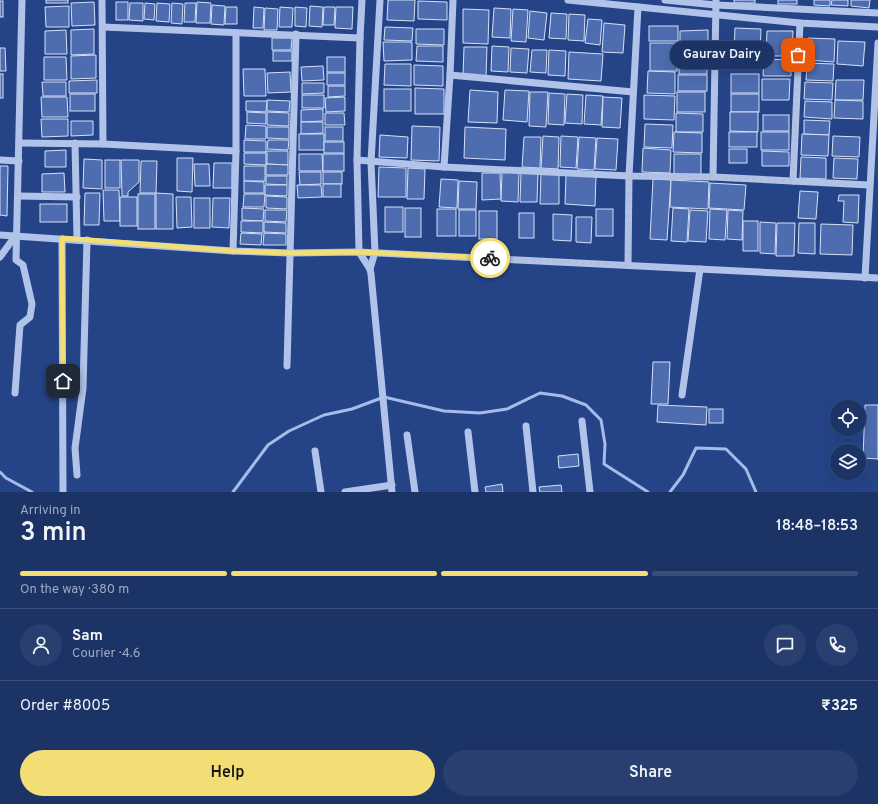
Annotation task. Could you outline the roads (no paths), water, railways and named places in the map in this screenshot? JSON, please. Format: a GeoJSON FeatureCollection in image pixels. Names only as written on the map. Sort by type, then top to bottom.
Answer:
{"type":"FeatureCollection","features":[{"type":"Feature","properties":{"kind":"street"},"geometry":{"type":"LineString","coordinates":[[15,393],[20,325],[30,317],[32,304],[23,265],[16,260],[22,0]]}},
{"type":"Feature","properties":{"kind":"street"},"geometry":{"type":"LineString","coordinates":[[102,0],[103,144]]}},
{"type":"Feature","properties":{"kind":"street"},"geometry":{"type":"LineString","coordinates":[[362,0],[357,160],[359,252],[370,269]]}},
{"type":"Feature","properties":{"kind":"street"},"geometry":{"type":"LineString","coordinates":[[345,492],[392,489],[370,269],[375,252],[371,162],[380,0]]}},
{"type":"Feature","properties":{"kind":"street"},"geometry":{"type":"LineString","coordinates":[[444,167],[453,0]]}},
{"type":"Feature","properties":{"kind":"street"},"geometry":{"type":"LineString","coordinates":[[568,0],[800,23],[878,28]]}},
{"type":"Feature","properties":{"kind":"street"},"geometry":{"type":"LineString","coordinates":[[665,0],[878,13]]}},
{"type":"Feature","properties":{"kind":"street"},"geometry":{"type":"LineString","coordinates":[[713,177],[717,15],[716,3]]}},
{"type":"Feature","properties":{"kind":"street"},"geometry":{"type":"LineString","coordinates":[[628,265],[629,176],[638,7]]}},
{"type":"Feature","properties":{"kind":"street"},"geometry":{"type":"LineString","coordinates":[[793,181],[800,23]]}},
{"type":"Feature","properties":{"kind":"street"},"geometry":{"type":"LineString","coordinates":[[103,27],[296,34],[360,38]]}},
{"type":"Feature","properties":{"kind":"street"},"geometry":{"type":"LineString","coordinates":[[233,251],[236,151],[236,33]]}},
{"type":"Feature","properties":{"kind":"street"},"geometry":{"type":"LineString","coordinates":[[287,366],[296,34]]}},
{"type":"Feature","properties":{"kind":"street"},"geometry":{"type":"LineString","coordinates":[[865,278],[878,43]]}},
{"type":"Feature","properties":{"kind":"street"},"geometry":{"type":"LineString","coordinates":[[450,75],[633,92]]}},
{"type":"Feature","properties":{"kind":"street"},"geometry":{"type":"LineString","coordinates":[[19,143],[103,144],[236,151]]}},
{"type":"Feature","properties":{"kind":"street"},"geometry":{"type":"LineString","coordinates":[[75,143],[78,240]]}},
{"type":"Feature","properties":{"kind":"street"},"geometry":{"type":"LineString","coordinates":[[0,160],[19,161]]}},
{"type":"Feature","properties":{"kind":"street"},"geometry":{"type":"LineString","coordinates":[[357,160],[444,167],[629,176],[713,177],[869,185]]}},
{"type":"Feature","properties":{"kind":"street"},"geometry":{"type":"LineString","coordinates":[[18,196],[77,197]]}},
{"type":"Feature","properties":{"kind":"street"},"geometry":{"type":"LineString","coordinates":[[0,235],[62,238],[233,251],[290,253],[375,252],[878,278]]}},
{"type":"Feature","properties":{"kind":"street"},"geometry":{"type":"LineString","coordinates":[[0,257],[16,235]]}},
{"type":"Feature","properties":{"kind":"street"},"geometry":{"type":"LineString","coordinates":[[62,238],[63,492]]}},
{"type":"Feature","properties":{"kind":"street"},"geometry":{"type":"LineString","coordinates":[[77,475],[75,448],[83,388],[87,240]]}},
{"type":"Feature","properties":{"kind":"street"},"geometry":{"type":"LineString","coordinates":[[682,395],[700,269]]}},
{"type":"Feature","properties":{"kind":"street"},"geometry":{"type":"LineString","coordinates":[[582,421],[590,492]]}},
{"type":"Feature","properties":{"kind":"street"},"geometry":{"type":"LineString","coordinates":[[526,426],[533,492]]}},
{"type":"Feature","properties":{"kind":"street"},"geometry":{"type":"LineString","coordinates":[[468,432],[475,492]]}},
{"type":"Feature","properties":{"kind":"street"},"geometry":{"type":"LineString","coordinates":[[407,436],[416,492]]}},
{"type":"Feature","properties":{"kind":"street"},"geometry":{"type":"LineString","coordinates":[[316,451],[321,492]]}},
{"type":"Feature","properties":{"kind":"waterway"},"geometry":{"type":"LineString","coordinates":[[233,492],[268,445],[289,431],[324,415],[352,409],[384,397],[444,411],[480,413],[507,409],[540,393],[562,396],[586,405],[601,420],[605,444],[604,464],[648,492]]}},
{"type":"Feature","properties":{"kind":"waterway"},"geometry":{"type":"LineString","coordinates":[[670,492],[683,475],[696,448],[726,449],[746,469],[756,492]]}},
{"type":"Feature","properties":{"kind":"waterway"},"geometry":{"type":"LineString","coordinates":[[0,472],[6,478],[32,492]]}},
{"type":"Feature","properties":{"kind":"place","name":"Gaurav Dairy"},"geometry":{"type":"Point","coordinates":[798,55]}}]}
